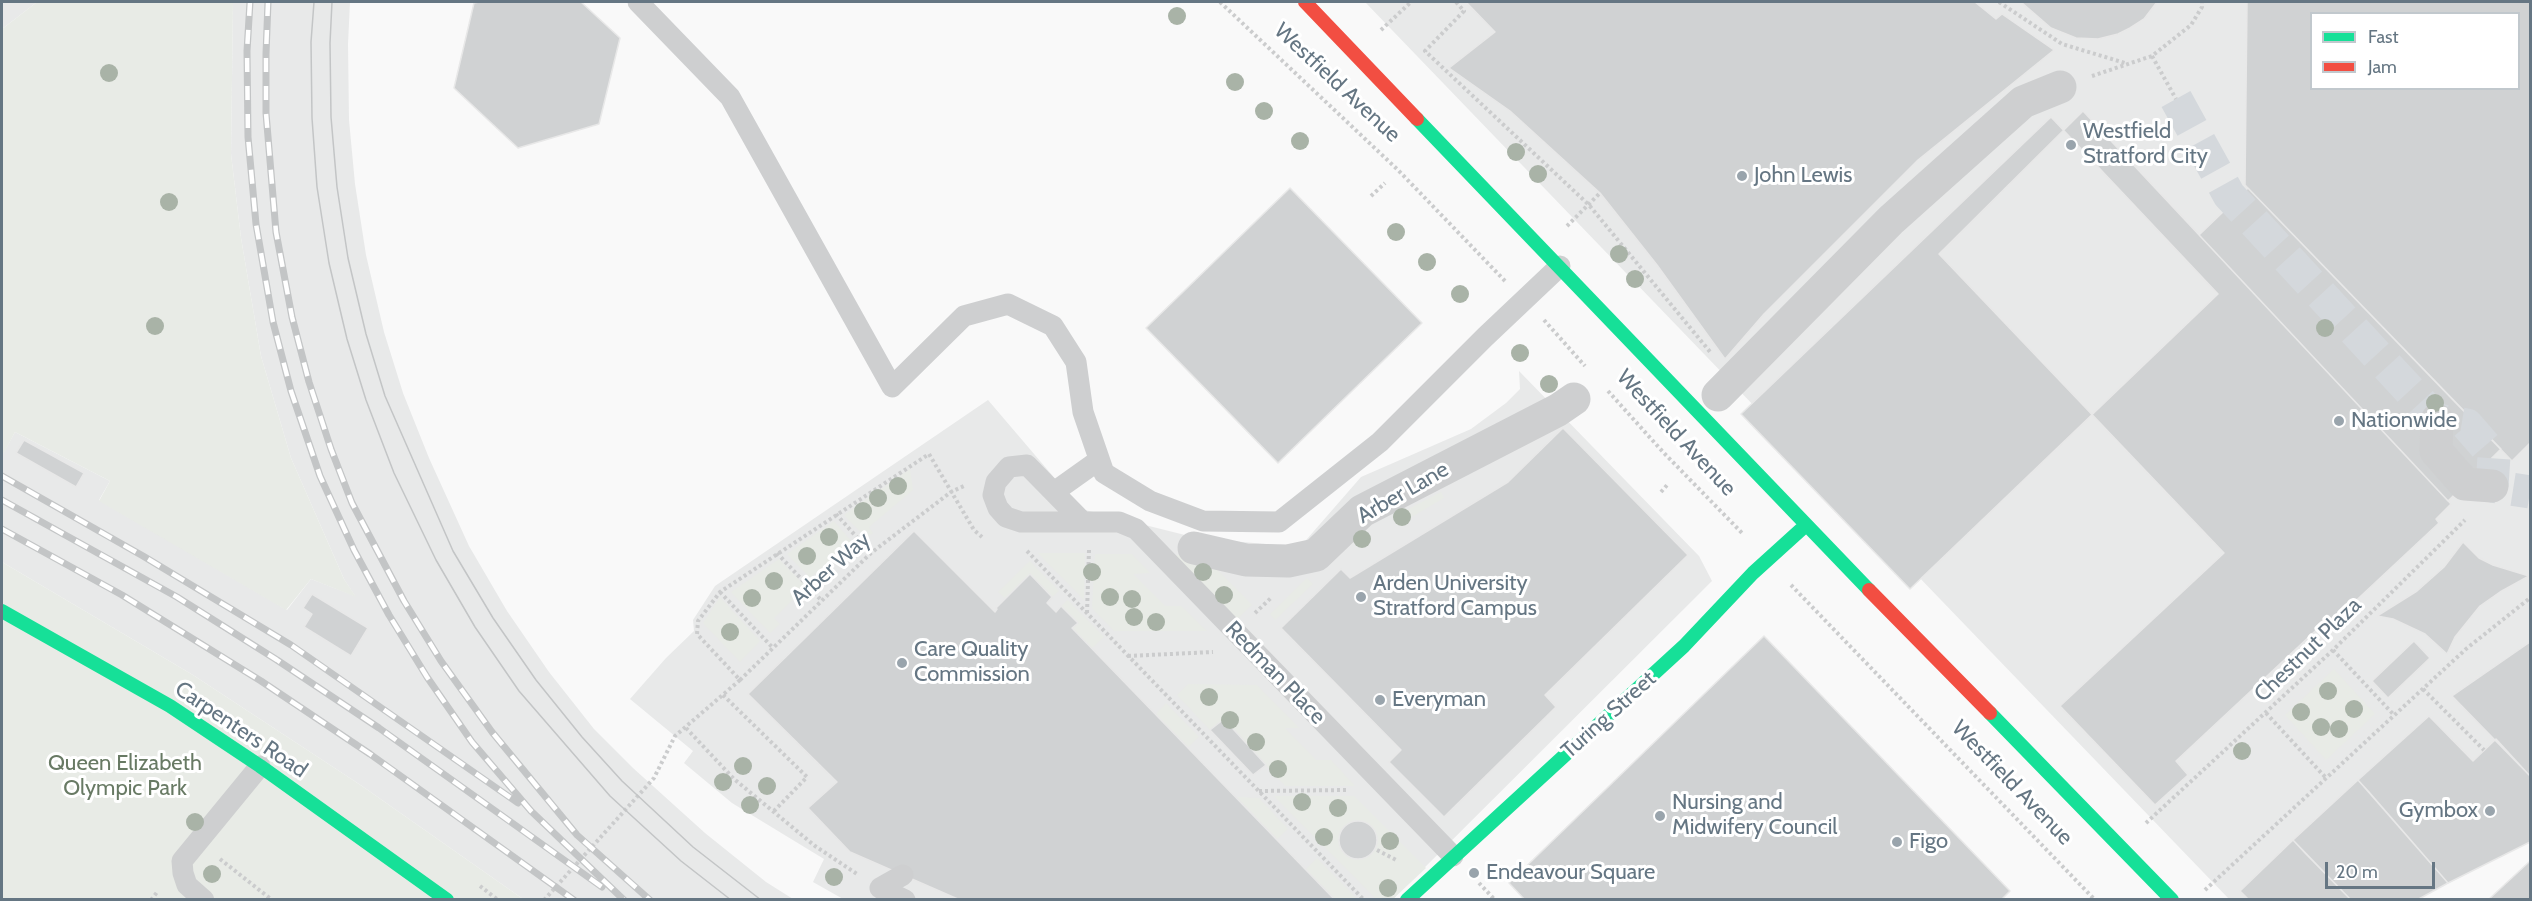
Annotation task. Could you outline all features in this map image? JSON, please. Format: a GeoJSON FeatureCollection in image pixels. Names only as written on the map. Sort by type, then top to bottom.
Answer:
{"type":"FeatureCollection","features":[{"type":"Feature","properties":{"kind":"street","name":"Westfield Avenue"},"geometry":{"type":"LineString","coordinates":[[1305,2],[1560,266],[2158,895]]}},
{"type":"Feature","properties":{"kind":"street"},"geometry":{"type":"LineString","coordinates":[[1718,395],[1891,220],[2023,102],[2060,87]]}},
{"type":"Feature","properties":{"kind":"street","name":"Arber Lane"},"geometry":{"type":"LineString","coordinates":[[1194,548],[1246,560],[1288,561],[1316,555],[1362,511],[1558,410],[1574,399]]}},
{"type":"Feature","properties":{"kind":"street"},"geometry":{"type":"LineString","coordinates":[[2437,420],[2436,451],[2465,484],[2492,486]]}},
{"type":"Feature","properties":{"kind":"street","name":"Turing Street"},"geometry":{"type":"LineString","coordinates":[[1407,900],[1684,646],[1767,560],[1806,525]]}},
{"type":"Feature","properties":{"kind":"street","name":"Carpenters Road"},"geometry":{"type":"LineString","coordinates":[[2,610],[170,706],[260,766],[447,900]]}},
{"type":"Feature","properties":{"kind":"lane"},"geometry":{"type":"LineString","coordinates":[[638,2],[730,97],[892,387],[964,316],[1008,304],[1053,326],[1076,362],[1083,412],[1104,473],[1150,501],[1203,521],[1279,522],[1380,442],[1560,266]]}},
{"type":"Feature","properties":{"kind":"lane"},"geometry":{"type":"LineString","coordinates":[[1054,492],[1099,460]]}},
{"type":"Feature","properties":{"kind":"lane","name":"Redman Place"},"geometry":{"type":"LineString","coordinates":[[1082,521],[1027,465],[1009,467],[996,482],[993,495],[998,507],[1006,517],[1021,522],[1119,522],[1136,530],[1453,856]]}},
{"type":"Feature","properties":{"kind":"lane"},"geometry":{"type":"LineString","coordinates":[[204,900],[187,885],[182,861],[260,766]]}},
{"type":"Feature","properties":{"kind":"lane"},"geometry":{"type":"LineString","coordinates":[[880,888],[903,875]]}},
{"type":"Feature","properties":{"kind":"lane"},"geometry":{"type":"LineString","coordinates":[[880,888],[905,900]]}},
{"type":"Feature","properties":{"kind":"path","name":"Westfield Avenue"},"geometry":{"type":"LineString","coordinates":[[1220,2],[1398,170],[1591,372]]}},
{"type":"Feature","properties":{"kind":"path"},"geometry":{"type":"LineString","coordinates":[[1380,32],[1411,2]]}},
{"type":"Feature","properties":{"kind":"path"},"geometry":{"type":"LineString","coordinates":[[1456,2],[1464,11],[1425,51],[1589,206],[1709,350],[1714,359]]}},
{"type":"Feature","properties":{"kind":"path"},"geometry":{"type":"LineString","coordinates":[[1999,2],[2062,44],[2126,63]]}},
{"type":"Feature","properties":{"kind":"path"},"geometry":{"type":"LineString","coordinates":[[2060,87],[2152,56],[2191,26],[2202,7],[2202,2]]}},
{"type":"Feature","properties":{"kind":"path"},"geometry":{"type":"LineString","coordinates":[[2152,56],[2176,99]]}},
{"type":"Feature","properties":{"kind":"path"},"geometry":{"type":"LineString","coordinates":[[1371,196],[1385,183]]}},
{"type":"Feature","properties":{"kind":"path"},"geometry":{"type":"LineString","coordinates":[[1571,222],[1600,193]]}},
{"type":"Feature","properties":{"kind":"path","name":"Westfield Avenue"},"geometry":{"type":"LineString","coordinates":[[1606,388],[1767,560],[2096,900]]}},
{"type":"Feature","properties":{"kind":"path","name":"Arber Way"},"geometry":{"type":"LineString","coordinates":[[544,900],[654,778],[675,736],[740,680],[871,553],[951,492],[929,454],[836,514]]}},
{"type":"Feature","properties":{"kind":"path"},"geometry":{"type":"LineString","coordinates":[[1661,492],[1668,484]]}},
{"type":"Feature","properties":{"kind":"path","name":"Chestnut Plaza"},"geometry":{"type":"LineString","coordinates":[[2139,830],[2333,650],[2473,512],[2492,486]]}},
{"type":"Feature","properties":{"kind":"path"},"geometry":{"type":"LineString","coordinates":[[740,680],[697,634],[698,621],[720,592],[836,514],[871,553]]}},
{"type":"Feature","properties":{"kind":"path"},"geometry":{"type":"LineString","coordinates":[[1026,550],[1364,900]]}},
{"type":"Feature","properties":{"kind":"path"},"geometry":{"type":"LineString","coordinates":[[1087,613],[1090,551]]}},
{"type":"Feature","properties":{"kind":"path"},"geometry":{"type":"LineString","coordinates":[[777,553],[821,600]]}},
{"type":"Feature","properties":{"kind":"path"},"geometry":{"type":"LineString","coordinates":[[720,592],[772,647]]}},
{"type":"Feature","properties":{"kind":"path"},"geometry":{"type":"LineString","coordinates":[[2203,893],[2466,649],[2530,598]]}},
{"type":"Feature","properties":{"kind":"path"},"geometry":{"type":"LineString","coordinates":[[1128,656],[1253,650]]}},
{"type":"Feature","properties":{"kind":"path"},"geometry":{"type":"LineString","coordinates":[[2333,650],[2394,716]]}},
{"type":"Feature","properties":{"kind":"path"},"geometry":{"type":"LineString","coordinates":[[2423,689],[2484,750]]}},
{"type":"Feature","properties":{"kind":"path"},"geometry":{"type":"LineString","coordinates":[[723,695],[807,777],[774,811]]}},
{"type":"Feature","properties":{"kind":"path"},"geometry":{"type":"LineString","coordinates":[[2266,712],[2326,778]]}},
{"type":"Feature","properties":{"kind":"path"},"geometry":{"type":"LineString","coordinates":[[686,728],[734,779],[815,846],[880,888]]}},
{"type":"Feature","properties":{"kind":"path"},"geometry":{"type":"LineString","coordinates":[[1259,791],[1388,789]]}},
{"type":"Feature","properties":{"kind":"path"},"geometry":{"type":"LineString","coordinates":[[198,842],[272,900]]}},
{"type":"Feature","properties":{"kind":"shaded area"},"geometry":{"type":"Polygon","coordinates":[[[2,2],[37,2],[2,29],[2,2]]]}},
{"type":"Feature","properties":{"kind":"shaded area"},"geometry":{"type":"Polygon","coordinates":[[[233,2],[350,2],[349,120],[355,184],[366,255],[384,332],[403,393],[429,458],[469,546],[507,611],[549,672],[594,729],[705,833],[766,882],[793,899],[523,899],[362,786],[193,675],[2,562],[2,451],[4,452],[15,432],[110,481],[99,500],[287,610],[311,579],[355,596],[344,579],[291,458],[261,356],[241,238],[231,154],[233,2]]]}},
{"type":"Feature","properties":{"kind":"shaded area"},"geometry":{"type":"Polygon","coordinates":[[[1365,2],[2530,2],[2530,842],[2417,899],[2229,899],[1365,2]]]}},
{"type":"Feature","properties":{"kind":"shaded area"},"geometry":{"type":"Polygon","coordinates":[[[1519,371],[1699,556],[1712,581],[1393,899],[843,899],[813,882],[824,859],[732,803],[684,763],[693,751],[630,699],[666,658],[694,631],[693,620],[715,586],[988,400],[1081,509],[1197,538],[1300,547],[1361,477],[1471,429],[1506,403],[1520,389],[1519,371]]]}},
{"type":"Feature","properties":{"kind":"green space"},"geometry":{"type":"Polygon","coordinates":[[[37,2],[233,2],[231,154],[241,238],[261,356],[291,458],[344,579],[356,597],[311,579],[286,610],[99,501],[110,481],[15,432],[4,453],[2,451],[2,29],[37,2]]]}},
{"type":"Feature","properties":{"kind":"green space"},"geometry":{"type":"Polygon","coordinates":[[[910,469],[913,490],[869,527],[873,533],[866,538],[844,515],[910,469]]]}},
{"type":"Feature","properties":{"kind":"green space"},"geometry":{"type":"Polygon","coordinates":[[[1441,492],[1444,498],[1398,525],[1393,517],[1441,492]]]}},
{"type":"Feature","properties":{"kind":"green space"},"geometry":{"type":"Polygon","coordinates":[[[834,521],[852,542],[810,578],[787,554],[834,521]]]}},
{"type":"Feature","properties":{"kind":"green space"},"geometry":{"type":"Polygon","coordinates":[[[1038,553],[1085,553],[1084,600],[1038,553]]]}},
{"type":"Feature","properties":{"kind":"green space"},"geometry":{"type":"Polygon","coordinates":[[[1095,554],[1132,554],[1150,573],[1133,574],[1165,606],[1181,606],[1207,631],[1114,631],[1092,608],[1095,554]]]}},
{"type":"Feature","properties":{"kind":"green space"},"geometry":{"type":"Polygon","coordinates":[[[1174,555],[1204,556],[1252,605],[1236,620],[1174,555]]]}},
{"type":"Feature","properties":{"kind":"green space"},"geometry":{"type":"Polygon","coordinates":[[[779,559],[811,592],[806,597],[801,592],[774,618],[780,624],[770,633],[731,592],[779,559]]]}},
{"type":"Feature","properties":{"kind":"green space"},"geometry":{"type":"Polygon","coordinates":[[[1030,561],[1059,591],[1052,597],[1030,574],[1005,598],[998,592],[1030,561]]]}},
{"type":"Feature","properties":{"kind":"green space","name":"Queen Elizabeth Olympic Park"},"geometry":{"type":"Polygon","coordinates":[[[2,562],[193,675],[362,786],[523,899],[2,899],[2,562]]]}},
{"type":"Feature","properties":{"kind":"green space"},"geometry":{"type":"Polygon","coordinates":[[[1307,578],[1313,584],[1275,620],[1270,614],[1307,578]]]}},
{"type":"Feature","properties":{"kind":"green space"},"geometry":{"type":"Polygon","coordinates":[[[720,597],[760,641],[740,662],[703,623],[720,597]]]}},
{"type":"Feature","properties":{"kind":"green space"},"geometry":{"type":"Polygon","coordinates":[[[1068,600],[1104,637],[1092,648],[1072,628],[1077,623],[1061,606],[1068,600]]]}},
{"type":"Feature","properties":{"kind":"green space"},"geometry":{"type":"Polygon","coordinates":[[[2334,669],[2375,714],[2326,760],[2285,715],[2334,669]]]}},
{"type":"Feature","properties":{"kind":"green space"},"geometry":{"type":"Polygon","coordinates":[[[1188,684],[1257,685],[1299,728],[1285,728],[1316,760],[1331,760],[1355,786],[1285,786],[1225,720],[1210,730],[1177,695],[1188,684]]]}},
{"type":"Feature","properties":{"kind":"green space"},"geometry":{"type":"Polygon","coordinates":[[[1166,703],[1199,737],[1188,747],[1156,714],[1166,703]]]}},
{"type":"Feature","properties":{"kind":"green space"},"geometry":{"type":"Polygon","coordinates":[[[1274,796],[1354,796],[1426,868],[1393,899],[1376,899],[1274,796]]]}},
{"type":"Feature","properties":{"kind":"green space"},"geometry":{"type":"Polygon","coordinates":[[[1237,797],[1259,798],[1288,829],[1277,839],[1237,797]]]}},
{"type":"Feature","properties":{"kind":"green space"},"geometry":{"type":"Polygon","coordinates":[[[1317,858],[1357,899],[1335,899],[1306,869],[1317,858]]]}},
{"type":"Feature","properties":{"kind":"building"},"geometry":{"type":"Polygon","coordinates":[[[581,2],[620,38],[599,124],[518,148],[454,88],[474,3],[581,2]]]}},
{"type":"Feature","properties":{"kind":"building","name":"John Lewis"},"geometry":{"type":"Polygon","coordinates":[[[1466,2],[1975,2],[1996,19],[2002,14],[2054,50],[1918,160],[1764,314],[1725,359],[1657,265],[1600,193],[1510,111],[1449,68],[1495,32],[1466,2]]]}},
{"type":"Feature","properties":{"kind":"building"},"geometry":{"type":"Polygon","coordinates":[[[2021,2],[2157,2],[2144,19],[2130,28],[2098,39],[2076,38],[2051,28],[2021,2]]]}},
{"type":"Feature","properties":{"kind":"building"},"geometry":{"type":"Polygon","coordinates":[[[2247,2],[2530,2],[2530,443],[2512,461],[2245,185],[2247,2]]]}},
{"type":"Feature","properties":{"kind":"building"},"geometry":{"type":"Polygon","coordinates":[[[2083,111],[2451,504],[2436,519],[2439,523],[2331,624],[2327,620],[2176,761],[2188,775],[2155,805],[2060,706],[2224,553],[1939,254],[2083,111]]]}},
{"type":"Feature","properties":{"kind":"building"},"geometry":{"type":"Polygon","coordinates":[[[2051,117],[2218,294],[1910,589],[1741,414],[2051,117]]]}},
{"type":"Feature","properties":{"kind":"building"},"geometry":{"type":"Polygon","coordinates":[[[1290,188],[1422,323],[1278,463],[1146,328],[1290,188]]]}},
{"type":"Feature","properties":{"kind":"building"},"geometry":{"type":"Polygon","coordinates":[[[2248,188],[2501,449],[2448,501],[2199,235],[2248,188]]]}},
{"type":"Feature","properties":{"kind":"building"},"geometry":{"type":"Polygon","coordinates":[[[1563,428],[1688,555],[1545,695],[1556,707],[1444,817],[1389,762],[1401,750],[1281,628],[1341,569],[1350,578],[1508,482],[1563,428]]]}},
{"type":"Feature","properties":{"kind":"building"},"geometry":{"type":"Polygon","coordinates":[[[24,440],[84,473],[76,487],[16,453],[24,440]]]}},
{"type":"Feature","properties":{"kind":"building"},"geometry":{"type":"Polygon","coordinates":[[[914,531],[995,612],[996,608],[1030,574],[1052,597],[1047,603],[1056,612],[1061,606],[1078,623],[1072,628],[1335,900],[960,900],[850,852],[808,808],[837,782],[748,694],[914,531]]]}},
{"type":"Feature","properties":{"kind":"building"},"geometry":{"type":"Polygon","coordinates":[[[2463,542],[2479,558],[2493,565],[2529,576],[2480,606],[2455,637],[2447,654],[2425,634],[2393,619],[2377,616],[2417,591],[2444,567],[2463,542]]]}},
{"type":"Feature","properties":{"kind":"building"},"geometry":{"type":"Polygon","coordinates":[[[312,594],[368,628],[351,656],[304,627],[312,614],[303,608],[312,594]]]}},
{"type":"Feature","properties":{"kind":"building"},"geometry":{"type":"Polygon","coordinates":[[[1764,636],[2010,891],[2001,900],[1525,900],[1509,883],[1764,636]]]}},
{"type":"Feature","properties":{"kind":"building"},"geometry":{"type":"Polygon","coordinates":[[[2414,641],[2430,658],[2388,698],[2372,681],[2414,641]]]}},
{"type":"Feature","properties":{"kind":"building"},"geometry":{"type":"Polygon","coordinates":[[[2530,642],[2530,776],[2452,696],[2530,642]]]}},
{"type":"Feature","properties":{"kind":"building"},"geometry":{"type":"Polygon","coordinates":[[[2429,716],[2473,761],[2496,739],[2530,776],[2530,842],[2448,883],[2358,780],[2429,716]]]}},
{"type":"Feature","properties":{"kind":"building"},"geometry":{"type":"Polygon","coordinates":[[[1224,719],[1266,765],[1253,775],[1210,730],[1224,719]]]}},
{"type":"Feature","properties":{"kind":"building"},"geometry":{"type":"Polygon","coordinates":[[[2358,780],[2448,883],[2417,900],[2351,900],[2293,840],[2358,780]]]}},
{"type":"Feature","properties":{"kind":"building"},"geometry":{"type":"Polygon","coordinates":[[[1358,821],[1371,827],[1377,840],[1371,853],[1358,859],[1345,853],[1339,840],[1345,827],[1358,821]]]}},
{"type":"Feature","properties":{"kind":"building"},"geometry":{"type":"Polygon","coordinates":[[[2293,840],[2351,900],[2249,900],[2240,891],[2293,840]]]}},
{"type":"Feature","properties":{"kind":"building"},"geometry":{"type":"Polygon","coordinates":[[[2529,862],[2530,900],[2488,900],[2529,862]]]}},
{"type":"Feature","properties":{"kind":"tunnel"},"geometry":{"type":"LineString","coordinates":[[2176,99],[2229,195],[2437,420],[2467,425],[2494,456],[2492,486],[2530,492]]}},
{"type":"Feature","properties":{"kind":"tram line"},"geometry":{"type":"LineString","coordinates":[[314,2],[311,42],[312,118],[317,187],[329,263],[347,339],[366,400],[394,473],[436,560],[475,627],[519,691],[610,796],[681,861],[731,900]]}},
{"type":"Feature","properties":{"kind":"tram line"},"geometry":{"type":"LineString","coordinates":[[332,2],[331,117],[337,187],[348,258],[366,334],[385,396],[453,551],[493,618],[536,680],[582,737],[622,781],[693,847],[761,900]]}},
{"type":"Feature","properties":{"kind":"railway"},"geometry":{"type":"LineString","coordinates":[[250,2],[247,51],[248,137],[256,224],[273,322],[291,391],[320,476],[354,550],[389,615],[427,677],[472,742],[531,811],[624,900]]}},
{"type":"Feature","properties":{"kind":"railway"},"geometry":{"type":"LineString","coordinates":[[268,2],[266,113],[276,232],[292,317],[309,382],[352,503],[404,601],[441,661],[492,732],[577,835],[650,900]]}},
{"type":"Feature","properties":{"kind":"railway"},"geometry":{"type":"LineString","coordinates":[[2,476],[143,556],[291,645],[518,803]]}},
{"type":"Feature","properties":{"kind":"railway"},"geometry":{"type":"LineString","coordinates":[[2,500],[177,597],[277,660],[379,728],[602,887]]}},
{"type":"Feature","properties":{"kind":"railway"},"geometry":{"type":"LineString","coordinates":[[2,529],[122,595],[261,681],[370,754],[574,900]]}},
{"type":"Feature","properties":{"kind":"traffic: fast"},"geometry":{"type":"LineString","coordinates":[[1417,119],[1869,590]]}},
{"type":"Feature","properties":{"kind":"traffic: fast"},"geometry":{"type":"LineString","coordinates":[[1407,900],[1684,646],[1753,573],[1806,525]]}},
{"type":"Feature","properties":{"kind":"traffic: fast"},"geometry":{"type":"LineString","coordinates":[[2,611],[170,706],[260,766],[447,900]]}},
{"type":"Feature","properties":{"kind":"traffic: fast"},"geometry":{"type":"LineString","coordinates":[[1990,713],[2172,900]]}},
{"type":"Feature","properties":{"kind":"traffic: jam"},"geometry":{"type":"LineString","coordinates":[[1305,2],[1417,119]]}},
{"type":"Feature","properties":{"kind":"traffic: jam"},"geometry":{"type":"LineString","coordinates":[[1869,590],[1990,713]]}},
{"type":"Feature","properties":{"kind":"place","name":"Westfield Stratford City"},"geometry":{"type":"Point","coordinates":[2071,145]}},
{"type":"Feature","properties":{"kind":"place","name":"John Lewis"},"geometry":{"type":"Point","coordinates":[1742,176]}},
{"type":"Feature","properties":{"kind":"place","name":"Nationwide"},"geometry":{"type":"Point","coordinates":[2339,421]}},
{"type":"Feature","properties":{"kind":"place","name":"Arden University Stratford Campus"},"geometry":{"type":"Point","coordinates":[1361,597]}},
{"type":"Feature","properties":{"kind":"place","name":"Care Quality Commission"},"geometry":{"type":"Point","coordinates":[902,663]}},
{"type":"Feature","properties":{"kind":"place","name":"Everyman"},"geometry":{"type":"Point","coordinates":[1380,700]}},
{"type":"Feature","properties":{"kind":"place","name":"Gymbox"},"geometry":{"type":"Point","coordinates":[2490,811]}},
{"type":"Feature","properties":{"kind":"place","name":"Nursing and Midwifery Council"},"geometry":{"type":"Point","coordinates":[1660,816]}},
{"type":"Feature","properties":{"kind":"place","name":"Figo"},"geometry":{"type":"Point","coordinates":[1897,842]}},
{"type":"Feature","properties":{"kind":"place","name":"Endeavour Square"},"geometry":{"type":"Point","coordinates":[1474,873]}}]}
